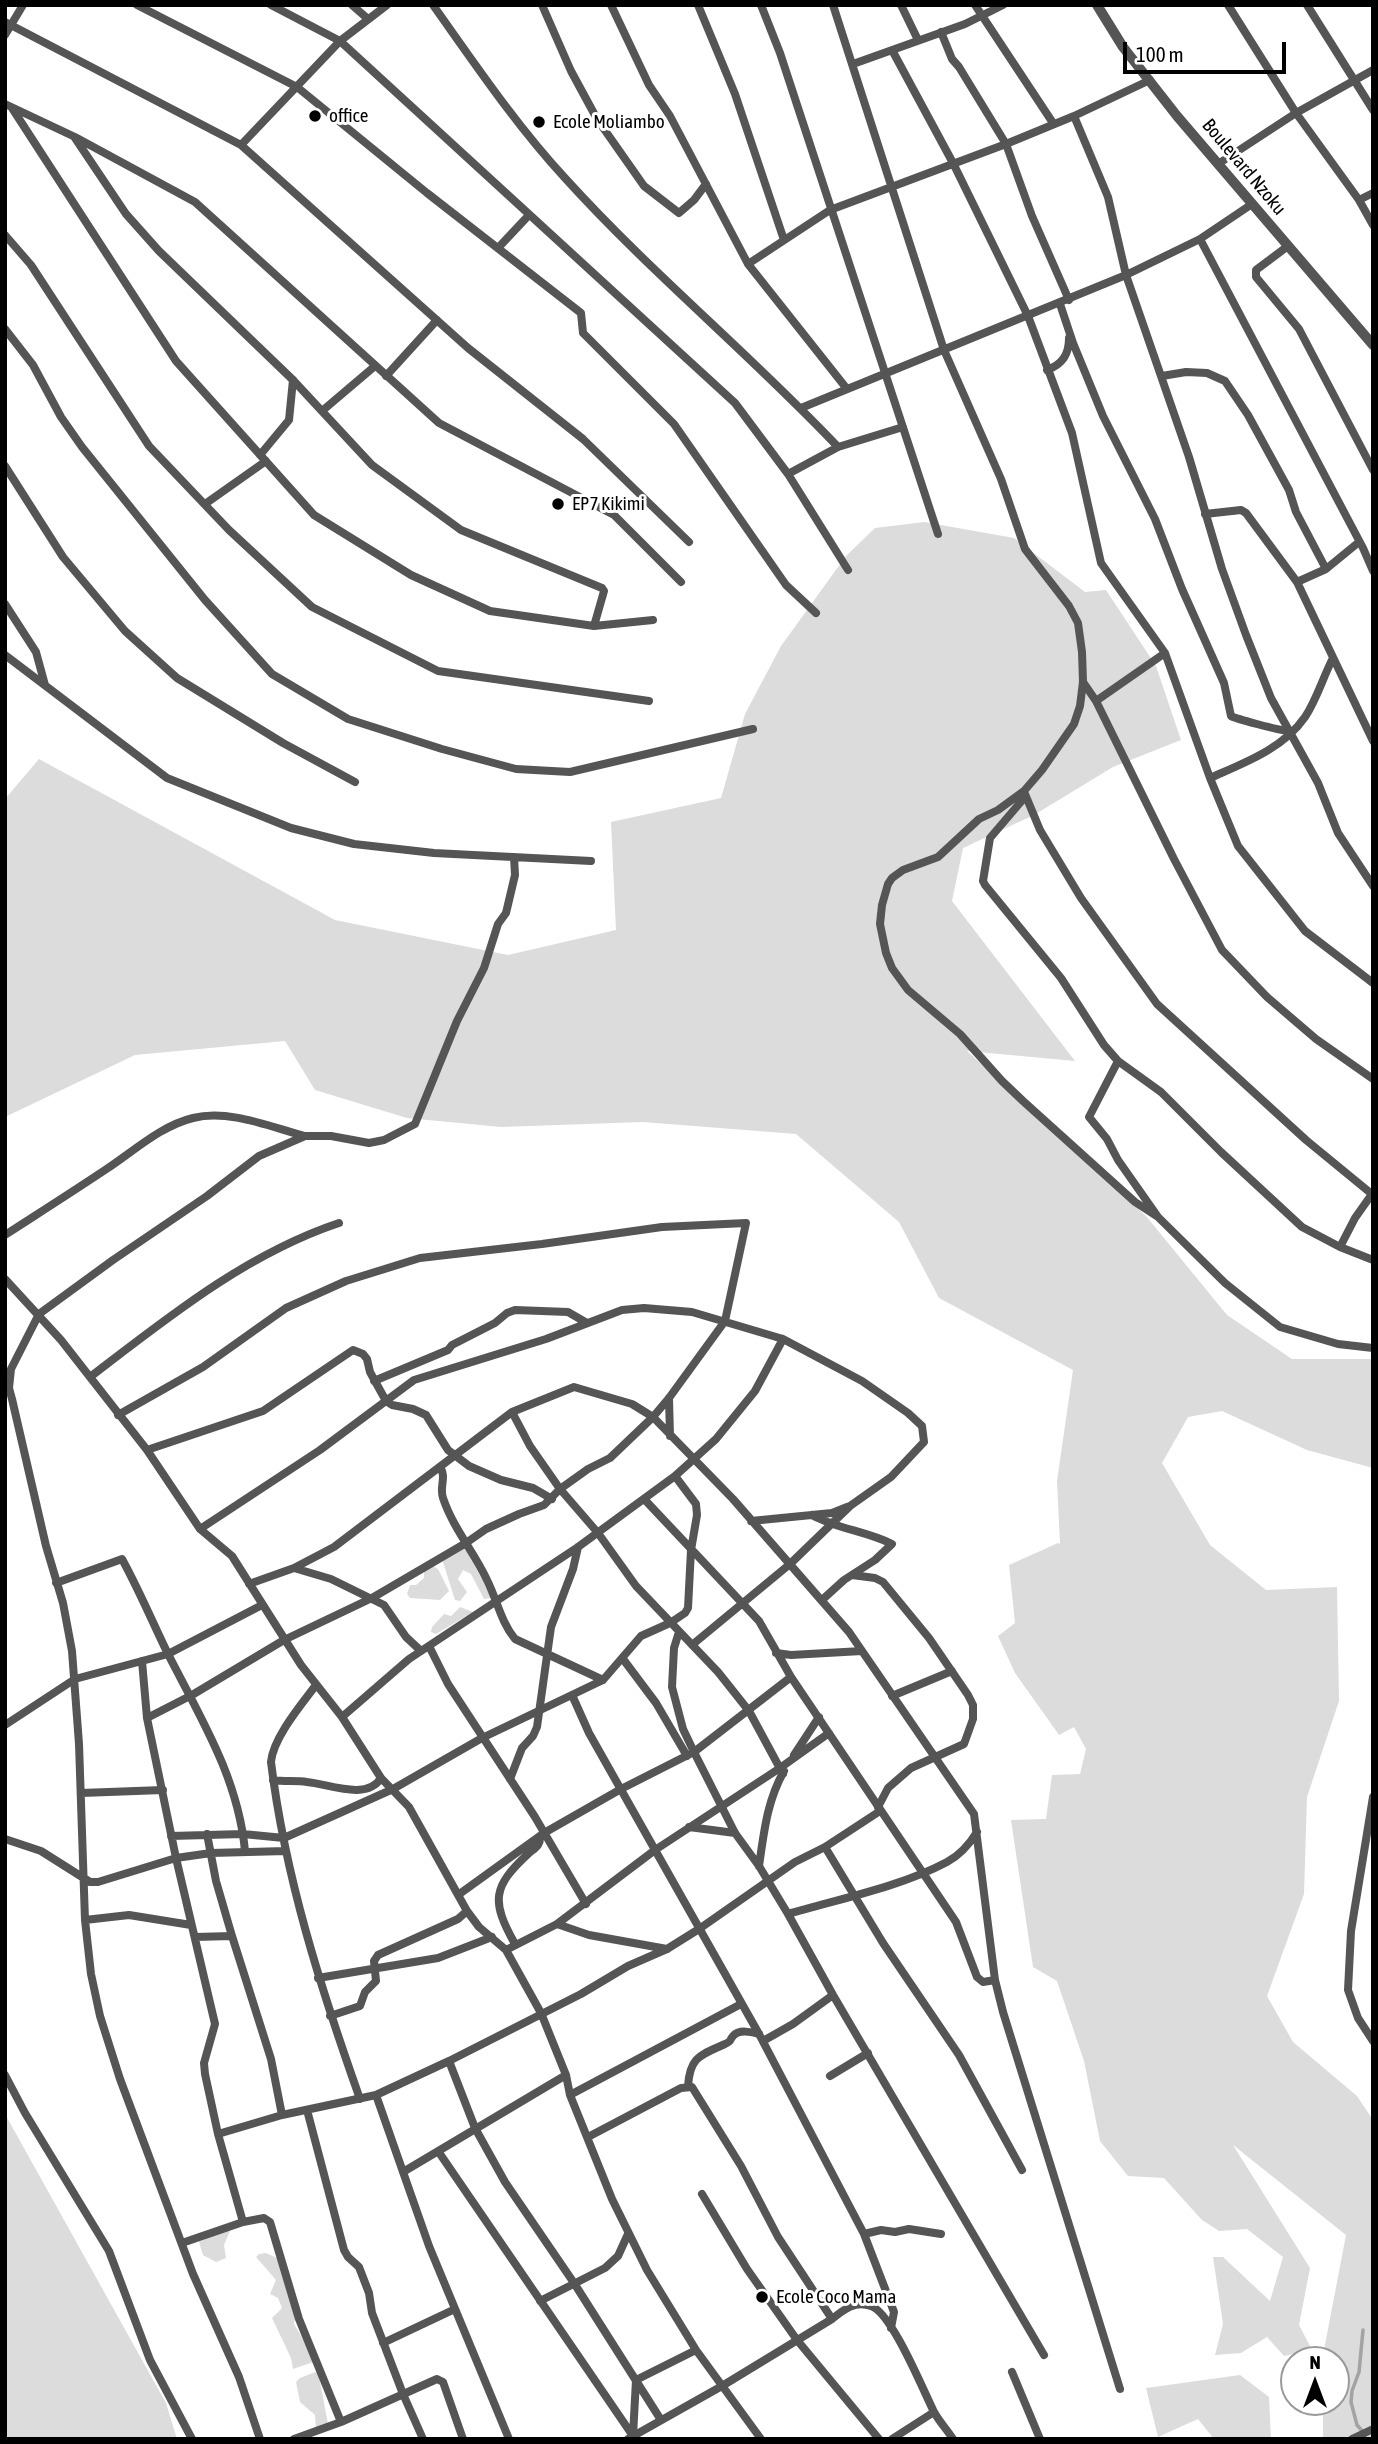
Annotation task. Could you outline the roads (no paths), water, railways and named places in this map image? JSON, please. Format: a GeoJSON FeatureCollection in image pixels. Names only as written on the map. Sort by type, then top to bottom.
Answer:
{"type":"FeatureCollection","features":[{"type":"Feature","properties":{"kind":"street"},"geometry":{"type":"LineString","coordinates":[[5,35],[8,24],[23,5]]}},
{"type":"Feature","properties":{"kind":"street"},"geometry":{"type":"LineString","coordinates":[[137,5],[297,87],[581,313],[583,333],[674,424],[786,585],[816,613]]}},
{"type":"Feature","properties":{"kind":"street"},"geometry":{"type":"LineString","coordinates":[[271,5],[340,41],[735,403],[788,474],[848,570]]}},
{"type":"Feature","properties":{"kind":"street"},"geometry":{"type":"LineString","coordinates":[[352,5],[368,19]]}},
{"type":"Feature","properties":{"kind":"street"},"geometry":{"type":"LineString","coordinates":[[241,145],[340,41],[387,5]]}},
{"type":"Feature","properties":{"kind":"street"},"geometry":{"type":"LineString","coordinates":[[433,5],[484,77],[564,177],[663,278],[735,343],[838,447]]}},
{"type":"Feature","properties":{"kind":"street"},"geometry":{"type":"LineString","coordinates":[[542,5],[571,71],[597,119],[644,186],[679,213],[694,200],[706,184]]}},
{"type":"Feature","properties":{"kind":"street"},"geometry":{"type":"LineString","coordinates":[[611,5],[649,85],[670,116],[748,264],[847,389]]}},
{"type":"Feature","properties":{"kind":"street"},"geometry":{"type":"LineString","coordinates":[[698,5],[735,94],[784,240]]}},
{"type":"Feature","properties":{"kind":"street"},"geometry":{"type":"LineString","coordinates":[[761,5],[780,53],[937,534]]}},
{"type":"Feature","properties":{"kind":"street"},"geometry":{"type":"LineString","coordinates":[[833,5],[944,350],[1000,479],[1025,549],[1058,589],[1078,623],[1082,645],[1083,682],[1074,724],[990,838],[985,886],[1061,978],[1104,1045],[1118,1061],[1161,1092],[1302,1227],[1340,1247],[1373,1259]]}},
{"type":"Feature","properties":{"kind":"street"},"geometry":{"type":"LineString","coordinates":[[901,5],[918,40]]}},
{"type":"Feature","properties":{"kind":"street"},"geometry":{"type":"LineString","coordinates":[[975,5],[1052,123]]}},
{"type":"Feature","properties":{"kind":"street"},"geometry":{"type":"LineString","coordinates":[[853,64],[941,32],[1003,5]]}},
{"type":"Feature","properties":{"kind":"street","name":"Boulevard Nzoku"},"geometry":{"type":"LineString","coordinates":[[1097,5],[1123,47],[1177,116],[1373,345]]}},
{"type":"Feature","properties":{"kind":"street"},"geometry":{"type":"LineString","coordinates":[[1228,5],[1296,113],[1359,200],[1373,225]]}},
{"type":"Feature","properties":{"kind":"street"},"geometry":{"type":"LineString","coordinates":[[1234,15],[1238,5]]}},
{"type":"Feature","properties":{"kind":"street"},"geometry":{"type":"LineString","coordinates":[[1307,5],[1373,110]]}},
{"type":"Feature","properties":{"kind":"street"},"geometry":{"type":"LineString","coordinates":[[8,24],[241,145],[468,348],[583,439],[689,542]]}},
{"type":"Feature","properties":{"kind":"street"},"geometry":{"type":"LineString","coordinates":[[941,32],[953,59],[1006,144],[1032,216],[1069,300]]}},
{"type":"Feature","properties":{"kind":"street"},"geometry":{"type":"LineString","coordinates":[[892,50],[953,163],[1028,316],[1072,433],[1101,564],[1165,653],[1210,778],[1238,846],[1305,931],[1373,984]]}},
{"type":"Feature","properties":{"kind":"street"},"geometry":{"type":"LineString","coordinates":[[1219,164],[1296,113],[1373,70]]}},
{"type":"Feature","properties":{"kind":"street"},"geometry":{"type":"LineString","coordinates":[[748,264],[830,210],[1006,144],[1074,116],[1150,79]]}},
{"type":"Feature","properties":{"kind":"street"},"geometry":{"type":"LineString","coordinates":[[9,106],[75,137],[195,202],[439,423],[614,515],[681,582]]}},
{"type":"Feature","properties":{"kind":"street"},"geometry":{"type":"LineString","coordinates":[[9,106],[176,361],[314,515],[411,575],[490,611],[594,626],[653,621]]}},
{"type":"Feature","properties":{"kind":"street"},"geometry":{"type":"LineString","coordinates":[[1074,116],[1108,197],[1126,275],[1189,457],[1222,569],[1242,624],[1288,733],[1318,783],[1338,833],[1373,886]]}},
{"type":"Feature","properties":{"kind":"street"},"geometry":{"type":"LineString","coordinates":[[75,137],[126,214],[159,251],[293,380],[372,465],[461,530],[603,588],[594,626]]}},
{"type":"Feature","properties":{"kind":"street"},"geometry":{"type":"LineString","coordinates":[[1359,200],[1373,193]]}},
{"type":"Feature","properties":{"kind":"street"},"geometry":{"type":"LineString","coordinates":[[801,408],[1126,275],[1200,239],[1252,204]]}},
{"type":"Feature","properties":{"kind":"street"},"geometry":{"type":"LineString","coordinates":[[498,248],[529,215]]}},
{"type":"Feature","properties":{"kind":"street"},"geometry":{"type":"LineString","coordinates":[[5,235],[31,265],[149,446],[229,530],[312,607],[438,671],[649,701]]}},
{"type":"Feature","properties":{"kind":"street"},"geometry":{"type":"LineString","coordinates":[[1200,239],[1373,571]]}},
{"type":"Feature","properties":{"kind":"street"},"geometry":{"type":"LineString","coordinates":[[1289,246],[1256,270],[1256,277],[1299,329],[1373,470]]}},
{"type":"Feature","properties":{"kind":"street"},"geometry":{"type":"LineString","coordinates":[[1060,304],[1103,415],[1155,519],[1224,683],[1231,716],[1288,733]]}},
{"type":"Feature","properties":{"kind":"street"},"geometry":{"type":"LineString","coordinates":[[386,376],[437,320]]}},
{"type":"Feature","properties":{"kind":"street"},"geometry":{"type":"LineString","coordinates":[[1048,370],[1061,363],[1065,357],[1069,341],[1068,328]]}},
{"type":"Feature","properties":{"kind":"street"},"geometry":{"type":"LineString","coordinates":[[5,329],[33,365],[61,418],[82,447],[205,600],[271,674],[348,719],[516,769],[570,772],[753,729]]}},
{"type":"Feature","properties":{"kind":"street"},"geometry":{"type":"LineString","coordinates":[[322,411],[375,366]]}},
{"type":"Feature","properties":{"kind":"street"},"geometry":{"type":"LineString","coordinates":[[1162,376],[1186,372],[1208,373],[1226,381],[1289,490],[1296,512],[1326,569]]}},
{"type":"Feature","properties":{"kind":"street"},"geometry":{"type":"LineString","coordinates":[[205,504],[263,458],[289,420],[293,380]]}},
{"type":"Feature","properties":{"kind":"street"},"geometry":{"type":"LineString","coordinates":[[788,474],[838,447],[903,427]]}},
{"type":"Feature","properties":{"kind":"street"},"geometry":{"type":"LineString","coordinates":[[5,466],[63,557],[125,631],[177,678],[283,743],[355,782]]}},
{"type":"Feature","properties":{"kind":"street"},"geometry":{"type":"LineString","coordinates":[[1205,514],[1244,511],[1297,582],[1373,741]]}},
{"type":"Feature","properties":{"kind":"street"},"geometry":{"type":"LineString","coordinates":[[1297,582],[1326,569],[1361,545],[1373,541]]}},
{"type":"Feature","properties":{"kind":"street"},"geometry":{"type":"LineString","coordinates":[[5,604],[36,652],[45,685]]}},
{"type":"Feature","properties":{"kind":"street"},"geometry":{"type":"LineString","coordinates":[[1096,701],[1165,653]]}},
{"type":"Feature","properties":{"kind":"street"},"geometry":{"type":"LineString","coordinates":[[5,655],[167,778],[291,828],[355,844],[434,853],[591,860]]}},
{"type":"Feature","properties":{"kind":"street"},"geometry":{"type":"LineString","coordinates":[[1210,778],[1268,751],[1304,718],[1333,658]]}},
{"type":"Feature","properties":{"kind":"street"},"geometry":{"type":"LineString","coordinates":[[1083,682],[1096,701],[1222,950],[1267,997],[1316,1039],[1373,1079]]}},
{"type":"Feature","properties":{"kind":"street"},"geometry":{"type":"LineString","coordinates":[[1024,794],[1040,830],[1081,898],[1157,1004],[1306,1140],[1372,1195],[1355,1218],[1340,1247]]}},
{"type":"Feature","properties":{"kind":"street"},"geometry":{"type":"LineString","coordinates":[[1024,794],[979,820],[938,857],[903,870],[892,878],[884,894],[880,924],[886,953],[892,968],[908,990],[960,1034],[1002,1081],[1040,1116],[1135,1202],[1158,1217]]}},
{"type":"Feature","properties":{"kind":"street"},"geometry":{"type":"LineString","coordinates":[[5,1235],[139,1146],[173,1126],[194,1118],[237,1118],[305,1136],[331,1136],[369,1143],[384,1140],[415,1125],[457,1021],[484,968],[498,924],[508,908],[515,875],[514,857]]}},
{"type":"Feature","properties":{"kind":"street"},"geometry":{"type":"LineString","coordinates":[[1118,1061],[1089,1117],[1107,1139],[1118,1160],[1158,1217],[1225,1283],[1280,1327],[1338,1345],[1373,1348]]}},
{"type":"Feature","properties":{"kind":"street"},"geometry":{"type":"LineString","coordinates":[[260,2439],[239,2377],[182,2243],[124,2089],[100,2016],[91,1974],[85,1920],[75,1679],[57,1583],[9,1388],[12,1368],[39,1314],[207,1196],[259,1156],[305,1136]]}},
{"type":"Feature","properties":{"kind":"street"},"geometry":{"type":"LineString","coordinates":[[90,1377],[173,1314],[262,1257],[310,1233],[339,1223]]}},
{"type":"Feature","properties":{"kind":"street"},"geometry":{"type":"LineString","coordinates":[[118,1415],[203,1367],[286,1308],[346,1281],[420,1258],[662,1227],[746,1223],[725,1321],[669,1398],[610,1458],[588,1469],[560,1489],[544,1505],[486,1529],[372,1598],[284,1640],[192,1695],[147,1718]]}},
{"type":"Feature","properties":{"kind":"street"},"geometry":{"type":"LineString","coordinates":[[5,1279],[39,1314],[147,1450],[200,1529],[232,1556],[284,1640],[342,1717],[382,1778],[409,1807],[467,1911],[479,1927],[506,1950],[541,2013],[566,2075],[570,2095],[628,2234],[696,2350],[761,2439]]}},
{"type":"Feature","properties":{"kind":"street"},"geometry":{"type":"LineString","coordinates":[[200,1529],[320,1450],[414,1380],[533,1343],[622,1310],[644,1308],[692,1312],[783,1339],[862,1381],[908,1413],[924,1432],[924,1442],[891,1477],[850,1506],[790,1564],[692,1645]]}},
{"type":"Feature","properties":{"kind":"street"},"geometry":{"type":"LineString","coordinates":[[374,1381],[447,1350],[515,1310],[568,1312],[587,1323]]}},
{"type":"Feature","properties":{"kind":"street"},"geometry":{"type":"LineString","coordinates":[[342,1717],[421,1651],[578,1547],[675,1476],[716,1439],[755,1391],[783,1339]]}},
{"type":"Feature","properties":{"kind":"street"},"geometry":{"type":"LineString","coordinates":[[147,1450],[263,1411],[353,1350],[367,1359],[374,1381],[386,1401],[391,1405],[413,1409],[426,1415],[445,1446],[469,1466],[533,1488],[552,1499]]}},
{"type":"Feature","properties":{"kind":"street"},"geometry":{"type":"LineString","coordinates":[[249,1584],[294,1567],[334,1547],[512,1412],[576,1387],[632,1404],[653,1417],[733,1499],[822,1600],[862,1651],[974,1814],[995,1980],[1120,2389]]}},
{"type":"Feature","properties":{"kind":"street"},"geometry":{"type":"LineString","coordinates":[[669,1398],[670,1436]]}},
{"type":"Feature","properties":{"kind":"street"},"geometry":{"type":"LineString","coordinates":[[512,1412],[530,1446],[560,1489],[598,1533],[636,1586],[718,1672],[749,1711],[781,1771],[765,1821],[759,1866]]}},
{"type":"Feature","properties":{"kind":"street"},"geometry":{"type":"LineString","coordinates":[[440,1467],[444,1474],[442,1497],[454,1524],[487,1579],[506,1628],[515,1639],[603,1680]]}},
{"type":"Feature","properties":{"kind":"street"},"geometry":{"type":"LineString","coordinates":[[171,1836],[243,1834],[284,1839],[393,1789],[482,1738],[603,1680],[641,1636],[670,1623],[688,1608],[696,1504],[675,1476]]}},
{"type":"Feature","properties":{"kind":"street"},"geometry":{"type":"LineString","coordinates":[[645,1500],[759,1621],[791,1676],[956,1922],[977,1978],[983,1982],[995,1980]]}},
{"type":"Feature","properties":{"kind":"street"},"geometry":{"type":"LineString","coordinates":[[751,1521],[832,1513],[850,1506]]}},
{"type":"Feature","properties":{"kind":"street"},"geometry":{"type":"LineString","coordinates":[[813,1515],[831,1525],[855,1529],[892,1544],[822,1600]]}},
{"type":"Feature","properties":{"kind":"street"},"geometry":{"type":"LineString","coordinates":[[510,1779],[522,1748],[537,1727],[551,1626],[578,1547]]}},
{"type":"Feature","properties":{"kind":"street"},"geometry":{"type":"LineString","coordinates":[[57,1583],[122,1559],[168,1654],[192,1695],[232,1784],[245,1851]]}},
{"type":"Feature","properties":{"kind":"street"},"geometry":{"type":"LineString","coordinates":[[294,1567],[331,1579],[388,1608],[406,1637],[421,1651]]}},
{"type":"Feature","properties":{"kind":"street"},"geometry":{"type":"LineString","coordinates":[[218,2134],[282,2115],[376,2095],[581,1994],[628,1966],[667,1949],[795,1862],[825,1847],[879,1809],[888,1788],[911,1768],[964,1744],[972,1728],[973,1705],[952,1671],[883,1582],[852,1575]]}},
{"type":"Feature","properties":{"kind":"street"},"geometry":{"type":"LineString","coordinates":[[5,1725],[75,1679],[168,1654],[262,1605]]}},
{"type":"Feature","properties":{"kind":"street"},"geometry":{"type":"LineString","coordinates":[[679,1632],[674,1647],[672,1687],[690,1754]]}},
{"type":"Feature","properties":{"kind":"street"},"geometry":{"type":"LineString","coordinates":[[429,1646],[448,1684],[586,1903]]}},
{"type":"Feature","properties":{"kind":"street"},"geometry":{"type":"LineString","coordinates":[[776,1653],[791,1655],[862,1651]]}},
{"type":"Feature","properties":{"kind":"street"},"geometry":{"type":"LineString","coordinates":[[623,1659],[690,1754],[736,1833],[768,1880],[1044,2355]]}},
{"type":"Feature","properties":{"kind":"street"},"geometry":{"type":"LineString","coordinates":[[142,1661],[147,1718],[171,1836],[215,2024],[204,2063],[218,2134],[243,2222]]}},
{"type":"Feature","properties":{"kind":"street"},"geometry":{"type":"LineString","coordinates":[[892,1696],[952,1671]]}},
{"type":"Feature","properties":{"kind":"street"},"geometry":{"type":"LineString","coordinates":[[458,1895],[542,1834],[690,1754],[791,1676]]}},
{"type":"Feature","properties":{"kind":"street"},"geometry":{"type":"LineString","coordinates":[[316,1685],[273,1751],[271,1762],[286,1851],[318,1978],[359,2099]]}},
{"type":"Feature","properties":{"kind":"street"},"geometry":{"type":"LineString","coordinates":[[572,1695],[590,1733],[761,2037],[864,2234],[894,2312],[891,2328]]}},
{"type":"Feature","properties":{"kind":"street"},"geometry":{"type":"LineString","coordinates":[[506,1950],[557,1924],[655,1850],[722,1805],[781,1771],[819,1717]]}},
{"type":"Feature","properties":{"kind":"street"},"geometry":{"type":"LineString","coordinates":[[791,1760],[829,1733]]}},
{"type":"Feature","properties":{"kind":"street"},"geometry":{"type":"LineString","coordinates":[[273,1780],[363,1789],[377,1784],[382,1778]]}},
{"type":"Feature","properties":{"kind":"street"},"geometry":{"type":"LineString","coordinates":[[80,1793],[163,1790]]}},
{"type":"Feature","properties":{"kind":"street"},"geometry":{"type":"LineString","coordinates":[[1373,1799],[1351,1931],[1348,1990],[1354,2011],[1373,2041]]}},
{"type":"Feature","properties":{"kind":"street"},"geometry":{"type":"LineString","coordinates":[[689,1827],[736,1833]]}},
{"type":"Feature","properties":{"kind":"street"},"geometry":{"type":"LineString","coordinates":[[788,1914],[947,1862],[962,1852],[977,1831]]}},
{"type":"Feature","properties":{"kind":"street"},"geometry":{"type":"LineString","coordinates":[[206,1834],[216,1881],[271,2059],[282,2115]]}},
{"type":"Feature","properties":{"kind":"street"},"geometry":{"type":"LineString","coordinates":[[515,1944],[501,1916],[498,1892],[517,1864],[539,1844],[542,1834]]}},
{"type":"Feature","properties":{"kind":"street"},"geometry":{"type":"LineString","coordinates":[[5,1839],[41,1851],[90,1882],[98,1882],[176,1858],[211,1853],[286,1851]]}},
{"type":"Feature","properties":{"kind":"street"},"geometry":{"type":"LineString","coordinates":[[825,1847],[883,1943],[959,2055],[1023,2170]]}},
{"type":"Feature","properties":{"kind":"street"},"geometry":{"type":"LineString","coordinates":[[330,2016],[360,2006],[365,1993],[376,1981],[374,1961],[378,1955],[458,1919],[467,1911]]}},
{"type":"Feature","properties":{"kind":"street"},"geometry":{"type":"LineString","coordinates":[[85,1920],[129,1915],[191,1925]]}},
{"type":"Feature","properties":{"kind":"street"},"geometry":{"type":"LineString","coordinates":[[557,1924],[589,1935],[667,1949]]}},
{"type":"Feature","properties":{"kind":"street"},"geometry":{"type":"LineString","coordinates":[[195,1937],[232,1936]]}},
{"type":"Feature","properties":{"kind":"street"},"geometry":{"type":"LineString","coordinates":[[318,1978],[438,1958],[492,1937]]}},
{"type":"Feature","properties":{"kind":"street"},"geometry":{"type":"LineString","coordinates":[[688,2086],[689,2074],[700,2055],[711,2048],[727,2043],[735,2033],[761,2037],[793,2024],[833,1995]]}},
{"type":"Feature","properties":{"kind":"street"},"geometry":{"type":"LineString","coordinates":[[570,2095],[741,2004]]}},
{"type":"Feature","properties":{"kind":"street"},"geometry":{"type":"LineString","coordinates":[[830,2076],[868,2053]]}},
{"type":"Feature","properties":{"kind":"street"},"geometry":{"type":"LineString","coordinates":[[449,2061],[475,2128],[505,2182],[574,2283],[661,2420]]}},
{"type":"Feature","properties":{"kind":"street"},"geometry":{"type":"LineString","coordinates":[[5,2075],[25,2113],[109,2251],[150,2360],[192,2439]]}},
{"type":"Feature","properties":{"kind":"street"},"geometry":{"type":"LineString","coordinates":[[403,2172],[566,2075]]}},
{"type":"Feature","properties":{"kind":"street"},"geometry":{"type":"LineString","coordinates":[[588,2137],[688,2086]]}},
{"type":"Feature","properties":{"kind":"street"},"geometry":{"type":"LineString","coordinates":[[688,2086],[698,2093],[716,2122],[778,2237],[832,2319]]}},
{"type":"Feature","properties":{"kind":"street"},"geometry":{"type":"LineString","coordinates":[[376,2095],[429,2246],[509,2439]]}},
{"type":"Feature","properties":{"kind":"street"},"geometry":{"type":"LineString","coordinates":[[307,2110],[344,2250],[348,2258],[359,2267],[383,2343],[423,2439]]}},
{"type":"Feature","properties":{"kind":"street"},"geometry":{"type":"LineString","coordinates":[[438,2151],[631,2438]]}},
{"type":"Feature","properties":{"kind":"street"},"geometry":{"type":"LineString","coordinates":[[702,2194],[747,2269],[797,2340],[879,2439]]}},
{"type":"Feature","properties":{"kind":"street"},"geometry":{"type":"LineString","coordinates":[[182,2243],[243,2222],[264,2218],[270,2222],[299,2319],[341,2422]]}},
{"type":"Feature","properties":{"kind":"street"},"geometry":{"type":"LineString","coordinates":[[864,2234],[881,2230],[895,2232],[912,2229],[941,2234]]}},
{"type":"Feature","properties":{"kind":"street"},"geometry":{"type":"LineString","coordinates":[[540,2301],[613,2262],[628,2234]]}},
{"type":"Feature","properties":{"kind":"street"},"geometry":{"type":"LineString","coordinates":[[631,2438],[722,2386],[846,2308],[867,2305],[885,2316],[925,2389],[934,2412],[953,2439]]}},
{"type":"Feature","properties":{"kind":"street"},"geometry":{"type":"LineString","coordinates":[[383,2343],[455,2309]]}},
{"type":"Feature","properties":{"kind":"street"},"geometry":{"type":"LineString","coordinates":[[636,2380],[696,2350]]}},
{"type":"Feature","properties":{"kind":"street"},"geometry":{"type":"LineString","coordinates":[[1012,2372],[1040,2439]]}},
{"type":"Feature","properties":{"kind":"street"},"geometry":{"type":"LineString","coordinates":[[294,2439],[341,2422],[434,2380],[441,2381],[464,2439]]}},
{"type":"Feature","properties":{"kind":"street"},"geometry":{"type":"LineString","coordinates":[[631,2438],[636,2380]]}},
{"type":"Feature","properties":{"kind":"street"},"geometry":{"type":"LineString","coordinates":[[892,2439],[934,2412]]}},
{"type":"Feature","properties":{"kind":"street"},"geometry":{"type":"LineString","coordinates":[[1352,2439],[1373,2429]]}},
{"type":"Feature","properties":{"kind":"waterway"},"geometry":{"type":"LineString","coordinates":[[1363,2330],[1359,2372],[1351,2402],[1357,2425],[1364,2433],[1365,2439]]}},
{"type":"Feature","properties":{"kind":"place","name":"office"},"geometry":{"type":"Point","coordinates":[315,116]}},
{"type":"Feature","properties":{"kind":"place","name":"Ecole Moliambo"},"geometry":{"type":"Point","coordinates":[539,122]}},
{"type":"Feature","properties":{"kind":"place","name":"EP7 Kikimi"},"geometry":{"type":"Point","coordinates":[558,504]}},
{"type":"Feature","properties":{"kind":"place","name":"Ecole Coco Mama"},"geometry":{"type":"Point","coordinates":[762,2297]}}]}
